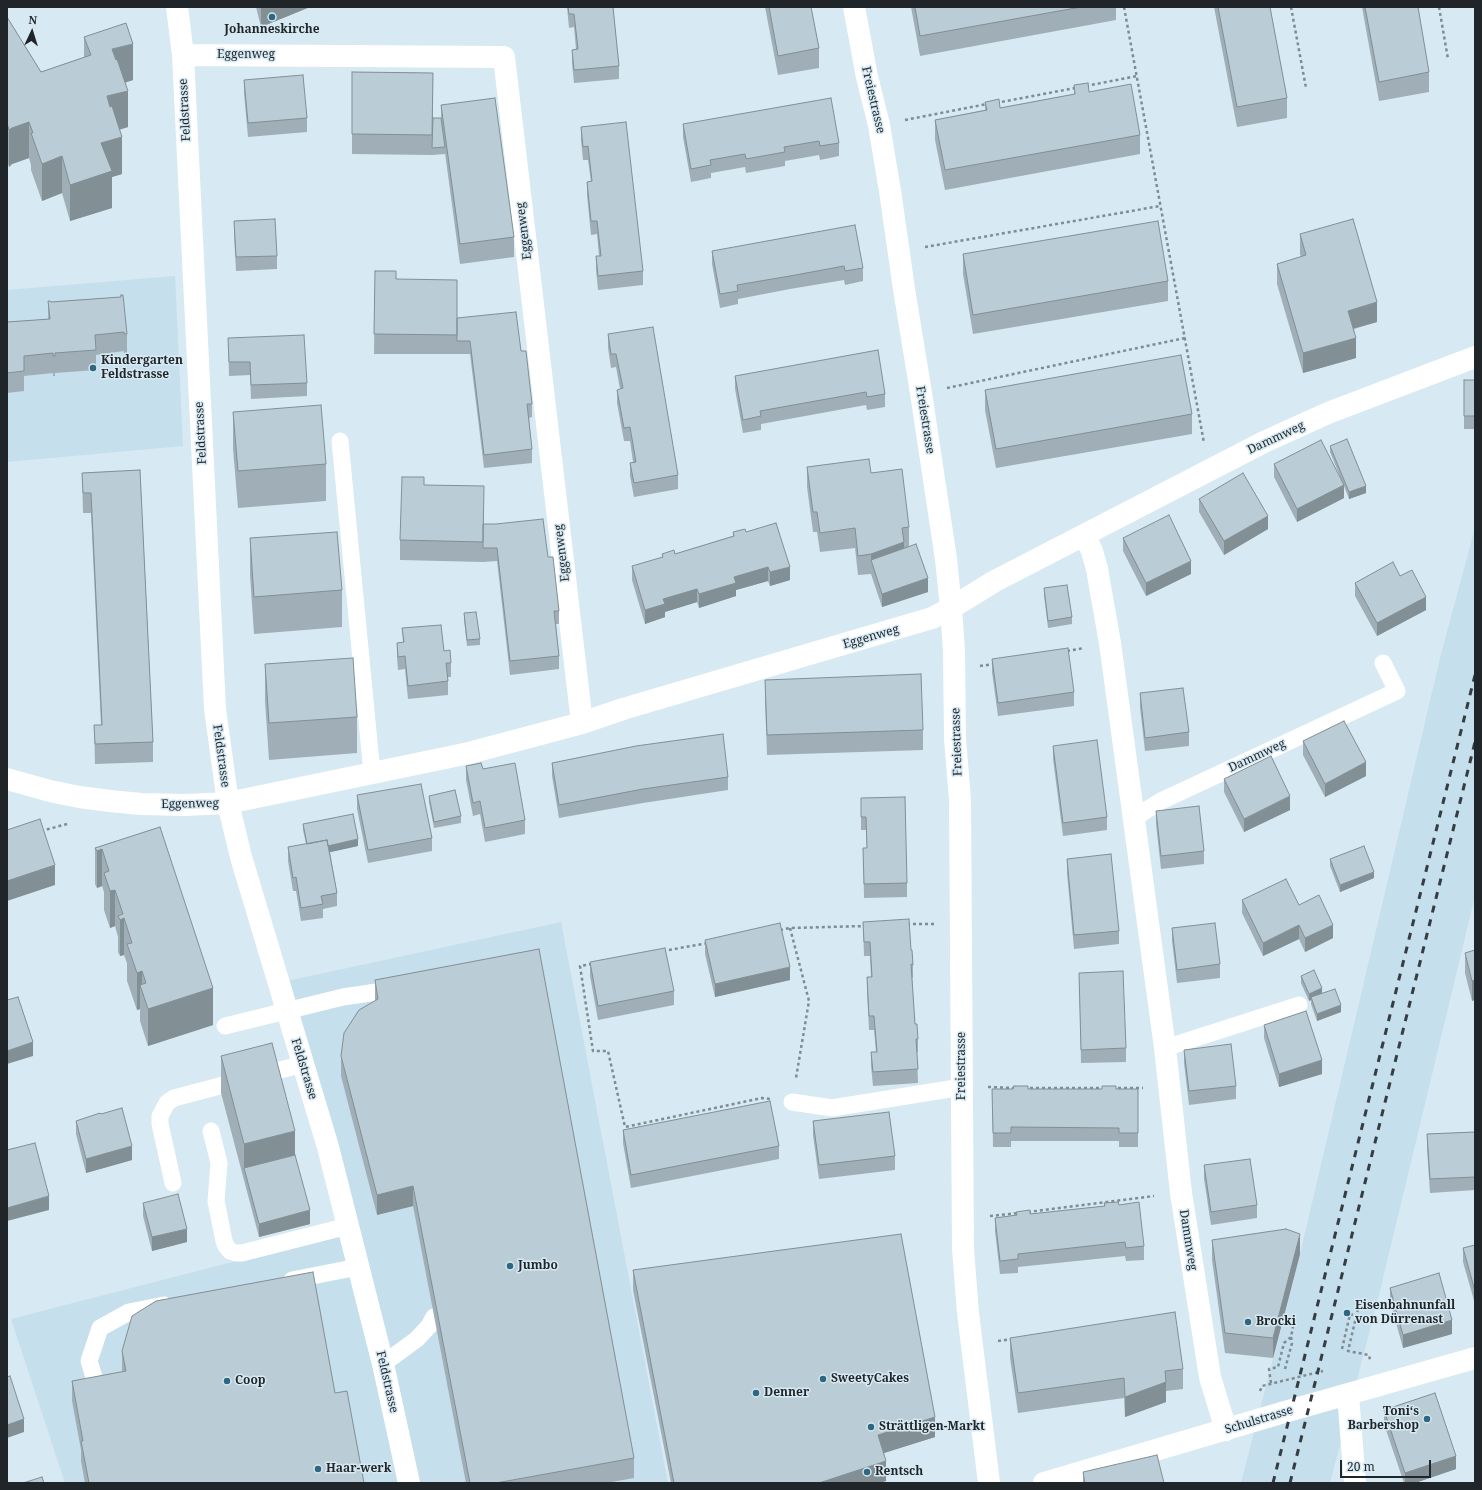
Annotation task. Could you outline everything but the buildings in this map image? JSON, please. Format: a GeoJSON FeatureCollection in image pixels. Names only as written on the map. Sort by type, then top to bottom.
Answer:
{"type":"FeatureCollection","features":[{"type":"Feature","properties":{"kind":"street","name":"Feldstrasse"},"geometry":{"type":"LineString","coordinates":[[177,7],[183,55],[215,709],[228,803],[241,857],[328,1147],[383,1364],[409,1483]]}},
{"type":"Feature","properties":{"kind":"street","name":"Freiestrasse"},"geometry":{"type":"LineString","coordinates":[[854,7],[867,77],[879,124],[946,559],[951,608],[960,800],[962,1220],[965,1278],[989,1483]]}},
{"type":"Feature","properties":{"kind":"street","name":"Eggenweg"},"geometry":{"type":"LineString","coordinates":[[183,55],[504,57],[582,723]]}},
{"type":"Feature","properties":{"kind":"street","name":"Dammweg"},"geometry":{"type":"LineString","coordinates":[[951,608],[995,581],[1264,442],[1328,413],[1475,357]]}},
{"type":"Feature","properties":{"kind":"street","name":"Dammweg"},"geometry":{"type":"LineString","coordinates":[[1084,535],[1092,551],[1097,569],[1110,644],[1165,1048],[1181,1193],[1210,1377],[1226,1430]]}},
{"type":"Feature","properties":{"kind":"street","name":"Eggenweg"},"geometry":{"type":"LineString","coordinates":[[7,779],[50,791],[110,801],[141,804],[185,805],[228,803],[469,753],[582,723],[623,709],[901,628],[932,618],[951,608]]}},
{"type":"Feature","properties":{"kind":"street","name":"Schulstrasse"},"geometry":{"type":"LineString","coordinates":[[1044,1483],[1281,1413],[1475,1358]]}},
{"type":"Feature","properties":{"kind":"street"},"geometry":{"type":"LineString","coordinates":[[1348,1395],[1355,1483]]}},
{"type":"Feature","properties":{"kind":"lane"},"geometry":{"type":"LineString","coordinates":[[340,441],[372,773]]}},
{"type":"Feature","properties":{"kind":"lane","name":"Dammweg"},"geometry":{"type":"LineString","coordinates":[[1134,818],[1161,801],[1397,691],[1384,663]]}},
{"type":"Feature","properties":{"kind":"lane"},"geometry":{"type":"LineString","coordinates":[[225,1026],[343,997],[390,990]]}},
{"type":"Feature","properties":{"kind":"lane"},"geometry":{"type":"LineString","coordinates":[[1165,1048],[1299,1006]]}},
{"type":"Feature","properties":{"kind":"lane"},"geometry":{"type":"LineString","coordinates":[[173,1183],[160,1124],[160,1116],[167,1103],[174,1098],[303,1064]]}},
{"type":"Feature","properties":{"kind":"lane"},"geometry":{"type":"LineString","coordinates":[[792,1102],[832,1108],[962,1087]]}},
{"type":"Feature","properties":{"kind":"lane"},"geometry":{"type":"LineString","coordinates":[[211,1131],[219,1163],[216,1201],[224,1241],[230,1251],[242,1253],[348,1226]]}},
{"type":"Feature","properties":{"kind":"lane"},"geometry":{"type":"LineString","coordinates":[[273,1283],[358,1267]]}},
{"type":"Feature","properties":{"kind":"lane"},"geometry":{"type":"LineString","coordinates":[[100,1396],[89,1361],[100,1328],[129,1312],[176,1302]]}},
{"type":"Feature","properties":{"kind":"lane"},"geometry":{"type":"LineString","coordinates":[[383,1364],[416,1339],[429,1326],[434,1317]]}},
{"type":"Feature","properties":{"kind":"path"},"geometry":{"type":"LineString","coordinates":[[1124,7],[1209,471]]}},
{"type":"Feature","properties":{"kind":"path"},"geometry":{"type":"LineString","coordinates":[[1291,7],[1306,88]]}},
{"type":"Feature","properties":{"kind":"path"},"geometry":{"type":"LineString","coordinates":[[1439,7],[1448,59]]}},
{"type":"Feature","properties":{"kind":"path"},"geometry":{"type":"LineString","coordinates":[[879,124],[1137,76]]}},
{"type":"Feature","properties":{"kind":"path"},"geometry":{"type":"LineString","coordinates":[[899,252],[1160,206]]}},
{"type":"Feature","properties":{"kind":"path"},"geometry":{"type":"LineString","coordinates":[[921,394],[1185,338]]}},
{"type":"Feature","properties":{"kind":"path"},"geometry":{"type":"LineString","coordinates":[[1064,652],[1110,644]]}},
{"type":"Feature","properties":{"kind":"path"},"geometry":{"type":"LineString","coordinates":[[954,671],[1001,663]]}},
{"type":"Feature","properties":{"kind":"path"},"geometry":{"type":"LineString","coordinates":[[907,924],[961,923]]}},
{"type":"Feature","properties":{"kind":"path"},"geometry":{"type":"LineString","coordinates":[[774,931],[790,928],[868,926]]}},
{"type":"Feature","properties":{"kind":"path"},"geometry":{"type":"LineString","coordinates":[[596,963],[580,966],[593,1050],[608,1051],[625,1127],[762,1098],[792,1102],[809,1002],[790,928]]}},
{"type":"Feature","properties":{"kind":"path"},"geometry":{"type":"LineString","coordinates":[[658,952],[712,942]]}},
{"type":"Feature","properties":{"kind":"path"},"geometry":{"type":"LineString","coordinates":[[962,1087],[1170,1088]]}},
{"type":"Feature","properties":{"kind":"path"},"geometry":{"type":"LineString","coordinates":[[962,1220],[1181,1193]]}},
{"type":"Feature","properties":{"kind":"path"},"geometry":{"type":"LineString","coordinates":[[1358,1309],[1348,1351],[1370,1355]]}},
{"type":"Feature","properties":{"kind":"path"},"geometry":{"type":"LineString","coordinates":[[1342,1349],[1348,1314],[1356,1316]]}},
{"type":"Feature","properties":{"kind":"path"},"geometry":{"type":"LineString","coordinates":[[1285,1370],[1292,1343],[1291,1336],[1293,1327]]}},
{"type":"Feature","properties":{"kind":"path"},"geometry":{"type":"LineString","coordinates":[[1271,1383],[1269,1369],[1278,1368],[1284,1343],[1291,1336]]}},
{"type":"Feature","properties":{"kind":"path"},"geometry":{"type":"LineString","coordinates":[[972,1345],[1017,1338]]}},
{"type":"Feature","properties":{"kind":"shaded area","name":"Kindergarten Feldstrasse"},"geometry":{"type":"Polygon","coordinates":[[[175,276],[183,446],[7,462],[7,290],[175,276]]]}},
{"type":"Feature","properties":{"kind":"shaded area"},"geometry":{"type":"Polygon","coordinates":[[[1475,528],[1475,896],[1378,1299],[1330,1483],[1241,1483],[1300,1254],[1441,654],[1475,528]]]}},
{"type":"Feature","properties":{"kind":"shaded area"},"geometry":{"type":"Polygon","coordinates":[[[561,922],[668,1483],[65,1483],[11,1319],[349,1232],[278,983],[561,922]]]}},
{"type":"Feature","properties":{"kind":"railway"},"geometry":{"type":"LineString","coordinates":[[1273,1483],[1475,675]]}},
{"type":"Feature","properties":{"kind":"railway"},"geometry":{"type":"LineString","coordinates":[[1290,1483],[1475,742]]}},
{"type":"Feature","properties":{"kind":"place","name":"Johanneskirche"},"geometry":{"type":"Point","coordinates":[272,17]}},
{"type":"Feature","properties":{"kind":"place","name":"Kindergarten Feldstrasse"},"geometry":{"type":"Point","coordinates":[93,368]}},
{"type":"Feature","properties":{"kind":"place","name":"Jumbo"},"geometry":{"type":"Point","coordinates":[510,1266]}},
{"type":"Feature","properties":{"kind":"place","name":"Eisenbahnunfall von Dürrenast"},"geometry":{"type":"Point","coordinates":[1347,1313]}},
{"type":"Feature","properties":{"kind":"place","name":"Brocki"},"geometry":{"type":"Point","coordinates":[1248,1322]}},
{"type":"Feature","properties":{"kind":"place","name":"SweetyCakes"},"geometry":{"type":"Point","coordinates":[823,1379]}},
{"type":"Feature","properties":{"kind":"place","name":"Coop"},"geometry":{"type":"Point","coordinates":[227,1381]}},
{"type":"Feature","properties":{"kind":"place","name":"Denner"},"geometry":{"type":"Point","coordinates":[756,1393]}},
{"type":"Feature","properties":{"kind":"place","name":"Toni‘s Barbershop"},"geometry":{"type":"Point","coordinates":[1427,1419]}},
{"type":"Feature","properties":{"kind":"place","name":"Strättligen-Markt"},"geometry":{"type":"Point","coordinates":[871,1427]}},
{"type":"Feature","properties":{"kind":"place","name":"Haar-werk"},"geometry":{"type":"Point","coordinates":[318,1469]}},
{"type":"Feature","properties":{"kind":"place","name":"Rentsch"},"geometry":{"type":"Point","coordinates":[867,1472]}}]}
